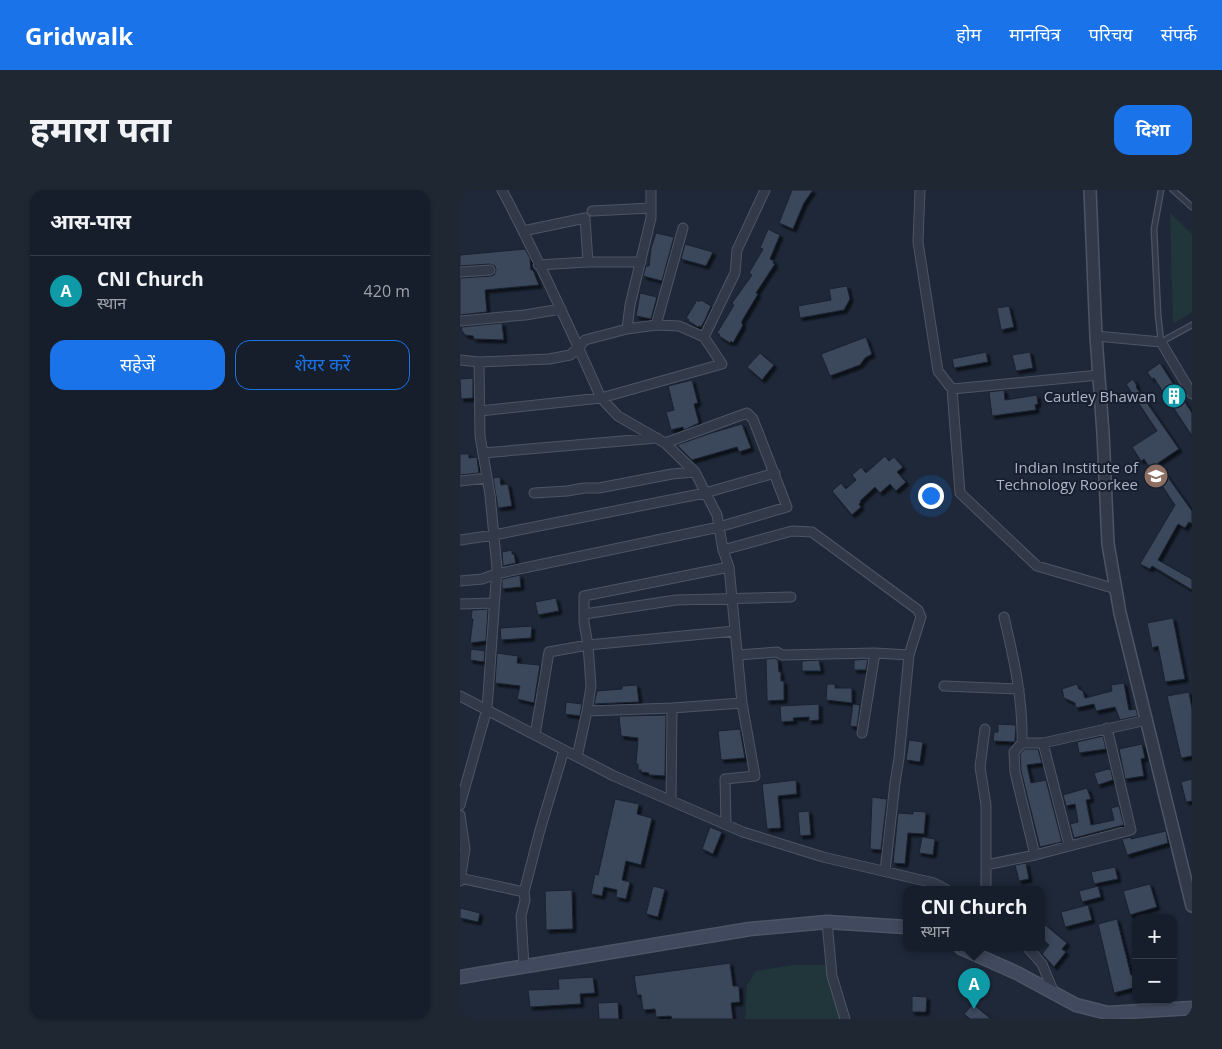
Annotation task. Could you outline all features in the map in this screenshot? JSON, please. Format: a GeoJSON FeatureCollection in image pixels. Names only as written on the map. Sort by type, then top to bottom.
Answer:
{"type":"FeatureCollection","features":[{"type":"Feature","properties":{"kind":"main road"},"geometry":{"type":"LineString","coordinates":[[460,977],[750,930],[827,922],[903,927]]}},
{"type":"Feature","properties":{"kind":"main road"},"geometry":{"type":"LineString","coordinates":[[968,951],[1019,974],[1076,1005],[1108,1013],[1192,1008]]}},
{"type":"Feature","properties":{"kind":"street"},"geometry":{"type":"LineString","coordinates":[[502,190],[561,309],[602,398],[618,416],[661,441],[695,472],[716,515],[720,527],[723,550],[729,568],[742,704],[755,776],[725,779],[726,824]]}},
{"type":"Feature","properties":{"kind":"street"},"geometry":{"type":"LineString","coordinates":[[627,329],[630,305],[650,218],[651,190]]}},
{"type":"Feature","properties":{"kind":"street"},"geometry":{"type":"LineString","coordinates":[[704,337],[735,273],[738,250],[765,190]]}},
{"type":"Feature","properties":{"kind":"street"},"geometry":{"type":"LineString","coordinates":[[920,190],[918,242],[938,371],[952,389],[960,493],[1037,566],[1116,589]]}},
{"type":"Feature","properties":{"kind":"street"},"geometry":{"type":"LineString","coordinates":[[1090,190],[1108,544],[1116,589],[1146,720],[1192,906]]}},
{"type":"Feature","properties":{"kind":"street"},"geometry":{"type":"LineString","coordinates":[[592,211],[651,208]]}},
{"type":"Feature","properties":{"kind":"street"},"geometry":{"type":"LineString","coordinates":[[523,230],[585,218],[588,262]]}},
{"type":"Feature","properties":{"kind":"street"},"geometry":{"type":"LineString","coordinates":[[656,325],[682,228]]}},
{"type":"Feature","properties":{"kind":"street"},"geometry":{"type":"LineString","coordinates":[[538,265],[588,262],[641,262]]}},
{"type":"Feature","properties":{"kind":"street"},"geometry":{"type":"LineString","coordinates":[[460,272],[490,270]]}},
{"type":"Feature","properties":{"kind":"street"},"geometry":{"type":"LineString","coordinates":[[460,321],[525,315],[561,309]]}},
{"type":"Feature","properties":{"kind":"street"},"geometry":{"type":"LineString","coordinates":[[460,360],[479,362],[549,359],[570,355],[585,340],[627,329],[656,325],[679,326],[704,337],[722,364],[602,398],[480,411]]}},
{"type":"Feature","properties":{"kind":"street"},"geometry":{"type":"LineString","coordinates":[[1096,336],[1161,342],[1192,394]]}},
{"type":"Feature","properties":{"kind":"street"},"geometry":{"type":"LineString","coordinates":[[460,805],[487,709],[496,574],[488,478],[480,436],[479,362]]}},
{"type":"Feature","properties":{"kind":"street"},"geometry":{"type":"LineString","coordinates":[[952,389],[1099,375]]}},
{"type":"Feature","properties":{"kind":"street"},"geometry":{"type":"LineString","coordinates":[[460,581],[482,579],[496,574],[720,527],[786,507],[753,419],[748,413],[661,441],[483,453]]}},
{"type":"Feature","properties":{"kind":"street"},"geometry":{"type":"LineString","coordinates":[[534,493],[599,488],[695,472]]}},
{"type":"Feature","properties":{"kind":"street"},"geometry":{"type":"LineString","coordinates":[[460,540],[705,493],[774,473]]}},
{"type":"Feature","properties":{"kind":"street"},"geometry":{"type":"LineString","coordinates":[[460,481],[488,478]]}},
{"type":"Feature","properties":{"kind":"street"},"geometry":{"type":"LineString","coordinates":[[723,550],[792,531],[812,532],[918,610],[921,616],[908,655],[899,758],[885,871]]}},
{"type":"Feature","properties":{"kind":"street"},"geometry":{"type":"LineString","coordinates":[[577,757],[591,686],[584,622],[584,596],[729,568]]}},
{"type":"Feature","properties":{"kind":"street"},"geometry":{"type":"LineString","coordinates":[[585,614],[676,600],[791,597]]}},
{"type":"Feature","properties":{"kind":"street"},"geometry":{"type":"LineString","coordinates":[[460,604],[494,603]]}},
{"type":"Feature","properties":{"kind":"street"},"geometry":{"type":"LineString","coordinates":[[1004,617],[1019,689],[1022,716],[1022,743],[1014,752],[1015,772],[1035,855]]}},
{"type":"Feature","properties":{"kind":"street"},"geometry":{"type":"LineString","coordinates":[[535,735],[548,652],[588,645],[735,632]]}},
{"type":"Feature","properties":{"kind":"street"},"geometry":{"type":"LineString","coordinates":[[738,656],[777,652],[782,655],[875,653],[908,655]]}},
{"type":"Feature","properties":{"kind":"street"},"geometry":{"type":"LineString","coordinates":[[862,733],[875,653]]}},
{"type":"Feature","properties":{"kind":"street"},"geometry":{"type":"LineString","coordinates":[[944,686],[1019,689]]}},
{"type":"Feature","properties":{"kind":"street"},"geometry":{"type":"LineString","coordinates":[[460,696],[614,776],[743,832],[823,857],[934,883],[940,886]]}},
{"type":"Feature","properties":{"kind":"street"},"geometry":{"type":"LineString","coordinates":[[587,711],[742,704]]}},
{"type":"Feature","properties":{"kind":"street"},"geometry":{"type":"LineString","coordinates":[[671,801],[672,708]]}},
{"type":"Feature","properties":{"kind":"street"},"geometry":{"type":"LineString","coordinates":[[1022,743],[1043,743],[1146,720]]}},
{"type":"Feature","properties":{"kind":"street"},"geometry":{"type":"LineString","coordinates":[[986,866],[1131,830],[1107,728]]}},
{"type":"Feature","properties":{"kind":"street"},"geometry":{"type":"LineString","coordinates":[[986,729],[980,767],[986,805],[986,886]]}},
{"type":"Feature","properties":{"kind":"street"},"geometry":{"type":"LineString","coordinates":[[1043,743],[1069,845]]}},
{"type":"Feature","properties":{"kind":"street"},"geometry":{"type":"LineString","coordinates":[[524,966],[521,916],[525,900],[524,892],[564,750]]}},
{"type":"Feature","properties":{"kind":"street"},"geometry":{"type":"LineString","coordinates":[[460,815],[465,849],[460,879],[524,892]]}},
{"type":"Feature","properties":{"kind":"street"},"geometry":{"type":"LineString","coordinates":[[827,922],[832,976],[845,1019]]}},
{"type":"Feature","properties":{"kind":"street"},"geometry":{"type":"LineString","coordinates":[[1031,951],[1042,964],[1054,993]]}},
{"type":"Feature","properties":{"kind":"lane"},"geometry":{"type":"LineString","coordinates":[[1161,190],[1154,229],[1161,342],[1192,325]]}},
{"type":"Feature","properties":{"kind":"lane"},"geometry":{"type":"LineString","coordinates":[[1173,190],[1192,208]]}},
{"type":"Feature","properties":{"kind":"green space"},"geometry":{"type":"Polygon","coordinates":[[[1170,213],[1192,234],[1192,312],[1173,324],[1170,213]]]}},
{"type":"Feature","properties":{"kind":"green space"},"geometry":{"type":"Polygon","coordinates":[[[792,965],[830,965],[847,1019],[745,1019],[747,985],[756,971],[792,965]]]}},
{"type":"Feature","properties":{"kind":"building"},"geometry":{"type":"Polygon","coordinates":[[[792,190],[813,190],[804,203],[793,229],[779,223],[792,190]]]}},
{"type":"Feature","properties":{"kind":"building"},"geometry":{"type":"Polygon","coordinates":[[[768,229],[780,235],[770,259],[775,264],[756,293],[758,294],[742,321],[743,325],[733,343],[731,341],[730,343],[717,333],[734,305],[732,303],[752,275],[749,273],[763,249],[760,248],[768,229]]]}},
{"type":"Feature","properties":{"kind":"building"},"geometry":{"type":"Polygon","coordinates":[[[656,233],[674,237],[662,281],[643,276],[646,266],[649,266],[651,248],[656,233]]]}},
{"type":"Feature","properties":{"kind":"building"},"geometry":{"type":"Polygon","coordinates":[[[685,244],[713,252],[706,266],[681,259],[685,244]]]}},
{"type":"Feature","properties":{"kind":"building"},"geometry":{"type":"Polygon","coordinates":[[[525,249],[530,258],[531,270],[533,270],[539,285],[485,290],[487,312],[460,315],[460,278],[491,276],[494,275],[496,270],[495,266],[490,264],[460,266],[460,255],[525,249]]]}},
{"type":"Feature","properties":{"kind":"building"},"geometry":{"type":"Polygon","coordinates":[[[847,286],[850,299],[844,310],[800,318],[798,306],[831,300],[829,289],[847,286]]]}},
{"type":"Feature","properties":{"kind":"building"},"geometry":{"type":"Polygon","coordinates":[[[640,293],[657,297],[651,319],[636,316],[640,293]]]}},
{"type":"Feature","properties":{"kind":"building"},"geometry":{"type":"Polygon","coordinates":[[[697,300],[699,302],[701,300],[711,306],[701,327],[688,321],[686,318],[697,300]]]}},
{"type":"Feature","properties":{"kind":"building"},"geometry":{"type":"Polygon","coordinates":[[[1009,306],[1014,327],[1001,330],[997,308],[1009,306]]]}},
{"type":"Feature","properties":{"kind":"building"},"geometry":{"type":"Polygon","coordinates":[[[502,323],[504,340],[474,339],[473,336],[465,335],[461,327],[502,323]]]}},
{"type":"Feature","properties":{"kind":"building"},"geometry":{"type":"Polygon","coordinates":[[[866,337],[872,354],[865,358],[860,365],[830,376],[821,354],[866,337]]]}},
{"type":"Feature","properties":{"kind":"building"},"geometry":{"type":"Polygon","coordinates":[[[986,352],[988,362],[954,368],[952,359],[986,352]]]}},
{"type":"Feature","properties":{"kind":"building"},"geometry":{"type":"Polygon","coordinates":[[[1030,352],[1033,368],[1016,371],[1012,355],[1030,352]]]}},
{"type":"Feature","properties":{"kind":"building"},"geometry":{"type":"Polygon","coordinates":[[[760,353],[774,365],[762,380],[747,367],[760,353]]]}},
{"type":"Feature","properties":{"kind":"building","name":"Cautley Bhawan"},"geometry":{"type":"Polygon","coordinates":[[[1160,363],[1192,413],[1192,436],[1154,378],[1152,379],[1147,372],[1160,363]]]}},
{"type":"Feature","properties":{"kind":"building"},"geometry":{"type":"Polygon","coordinates":[[[473,378],[473,398],[461,399],[460,379],[473,378]]]}},
{"type":"Feature","properties":{"kind":"building"},"geometry":{"type":"Polygon","coordinates":[[[1133,379],[1136,387],[1179,449],[1158,463],[1192,511],[1192,524],[1189,522],[1185,528],[1178,524],[1158,560],[1192,579],[1192,590],[1152,566],[1150,569],[1140,564],[1175,505],[1144,459],[1141,461],[1132,447],[1157,431],[1126,384],[1133,379]]]}},
{"type":"Feature","properties":{"kind":"building"},"geometry":{"type":"Polygon","coordinates":[[[692,380],[698,403],[694,404],[699,423],[684,430],[683,427],[671,430],[666,412],[674,410],[668,386],[692,380]]]}},
{"type":"Feature","properties":{"kind":"building"},"geometry":{"type":"Polygon","coordinates":[[[1004,390],[1005,400],[1037,395],[1038,404],[1035,405],[1036,410],[992,416],[989,392],[1004,390]]]}},
{"type":"Feature","properties":{"kind":"building"},"geometry":{"type":"Polygon","coordinates":[[[742,424],[751,448],[739,452],[737,447],[692,460],[677,445],[711,433],[742,424]]]}},
{"type":"Feature","properties":{"kind":"building"},"geometry":{"type":"Polygon","coordinates":[[[460,454],[469,454],[469,458],[477,457],[479,473],[460,475],[460,454]]]}},
{"type":"Feature","properties":{"kind":"building"},"geometry":{"type":"Polygon","coordinates":[[[885,456],[889,461],[894,457],[903,467],[897,472],[906,482],[896,491],[890,484],[880,493],[875,487],[860,501],[861,507],[852,515],[832,491],[841,483],[846,489],[856,480],[852,475],[861,467],[866,473],[885,456]]]}},
{"type":"Feature","properties":{"kind":"building"},"geometry":{"type":"Polygon","coordinates":[[[500,477],[501,485],[508,484],[512,506],[498,508],[493,478],[500,477]]]}},
{"type":"Feature","properties":{"kind":"building"},"geometry":{"type":"Polygon","coordinates":[[[512,550],[516,563],[503,566],[502,552],[512,550]]]}},
{"type":"Feature","properties":{"kind":"building"},"geometry":{"type":"Polygon","coordinates":[[[520,575],[521,587],[502,589],[502,579],[520,575]]]}},
{"type":"Feature","properties":{"kind":"building"},"geometry":{"type":"Polygon","coordinates":[[[556,598],[559,611],[538,615],[535,602],[556,598]]]}},
{"type":"Feature","properties":{"kind":"building"},"geometry":{"type":"Polygon","coordinates":[[[488,609],[486,641],[470,643],[473,619],[471,619],[472,610],[488,609]]]}},
{"type":"Feature","properties":{"kind":"building"},"geometry":{"type":"Polygon","coordinates":[[[1173,618],[1185,679],[1165,682],[1158,646],[1152,648],[1147,623],[1173,618]]]}},
{"type":"Feature","properties":{"kind":"building"},"geometry":{"type":"Polygon","coordinates":[[[532,626],[531,638],[501,640],[500,628],[532,626]]]}},
{"type":"Feature","properties":{"kind":"building"},"geometry":{"type":"Polygon","coordinates":[[[471,649],[485,651],[484,662],[470,660],[471,649]]]}},
{"type":"Feature","properties":{"kind":"building"},"geometry":{"type":"Polygon","coordinates":[[[497,653],[518,656],[517,663],[540,665],[534,703],[517,699],[520,686],[495,683],[497,653]]]}},
{"type":"Feature","properties":{"kind":"building"},"geometry":{"type":"Polygon","coordinates":[[[775,658],[778,660],[781,681],[784,681],[784,700],[767,701],[766,659],[775,658]]]}},
{"type":"Feature","properties":{"kind":"building"},"geometry":{"type":"Polygon","coordinates":[[[868,659],[866,670],[854,670],[854,660],[868,659]]]}},
{"type":"Feature","properties":{"kind":"building"},"geometry":{"type":"Polygon","coordinates":[[[819,660],[821,671],[802,671],[802,661],[819,660]]]}},
{"type":"Feature","properties":{"kind":"building"},"geometry":{"type":"Polygon","coordinates":[[[1124,683],[1129,710],[1136,709],[1138,716],[1120,720],[1115,707],[1096,711],[1094,704],[1076,708],[1075,703],[1064,698],[1062,689],[1077,684],[1079,689],[1083,691],[1085,698],[1112,691],[1111,685],[1124,683]]]}},
{"type":"Feature","properties":{"kind":"building"},"geometry":{"type":"Polygon","coordinates":[[[827,684],[835,684],[835,688],[852,688],[852,703],[826,700],[827,684]]]}},
{"type":"Feature","properties":{"kind":"building"},"geometry":{"type":"Polygon","coordinates":[[[637,685],[639,702],[594,704],[597,691],[622,689],[622,686],[637,685]]]}},
{"type":"Feature","properties":{"kind":"building"},"geometry":{"type":"Polygon","coordinates":[[[1189,692],[1192,709],[1192,756],[1181,758],[1167,696],[1189,692]]]}},
{"type":"Feature","properties":{"kind":"building"},"geometry":{"type":"Polygon","coordinates":[[[566,702],[582,704],[580,716],[565,714],[566,702]]]}},
{"type":"Feature","properties":{"kind":"building"},"geometry":{"type":"Polygon","coordinates":[[[819,704],[819,720],[809,721],[809,717],[793,718],[794,721],[781,722],[780,706],[819,704]]]}},
{"type":"Feature","properties":{"kind":"building"},"geometry":{"type":"Polygon","coordinates":[[[853,704],[860,705],[857,727],[850,726],[853,704]]]}},
{"type":"Feature","properties":{"kind":"building"},"geometry":{"type":"Polygon","coordinates":[[[666,715],[665,776],[649,775],[649,773],[638,770],[638,764],[636,764],[638,738],[621,736],[619,716],[666,715]]]}},
{"type":"Feature","properties":{"kind":"building"},"geometry":{"type":"Polygon","coordinates":[[[998,724],[1016,725],[1015,742],[993,741],[994,732],[998,732],[998,724]]]}},
{"type":"Feature","properties":{"kind":"building"},"geometry":{"type":"Polygon","coordinates":[[[740,729],[745,758],[721,760],[718,731],[740,729]]]}},
{"type":"Feature","properties":{"kind":"building"},"geometry":{"type":"Polygon","coordinates":[[[1103,736],[1106,749],[1079,753],[1077,742],[1103,736]]]}},
{"type":"Feature","properties":{"kind":"building"},"geometry":{"type":"Polygon","coordinates":[[[909,740],[923,742],[920,762],[906,760],[909,740]]]}},
{"type":"Feature","properties":{"kind":"building"},"geometry":{"type":"Polygon","coordinates":[[[1142,744],[1145,758],[1141,759],[1144,776],[1125,779],[1119,749],[1142,744]]]}},
{"type":"Feature","properties":{"kind":"building"},"geometry":{"type":"Polygon","coordinates":[[[1025,749],[1038,749],[1042,763],[1027,765],[1031,783],[1046,780],[1062,842],[1040,847],[1021,771],[1020,754],[1025,749]]]}},
{"type":"Feature","properties":{"kind":"building"},"geometry":{"type":"Polygon","coordinates":[[[1108,769],[1111,770],[1113,780],[1098,785],[1094,773],[1108,769]]]}},
{"type":"Feature","properties":{"kind":"building"},"geometry":{"type":"Polygon","coordinates":[[[1192,779],[1192,801],[1186,802],[1181,782],[1192,779]]]}},
{"type":"Feature","properties":{"kind":"building"},"geometry":{"type":"Polygon","coordinates":[[[796,780],[797,794],[778,796],[781,828],[767,829],[762,784],[796,780]]]}},
{"type":"Feature","properties":{"kind":"building"},"geometry":{"type":"Polygon","coordinates":[[[1087,788],[1091,799],[1086,800],[1091,825],[1114,820],[1111,808],[1119,806],[1124,825],[1074,838],[1070,824],[1078,822],[1075,804],[1066,806],[1063,795],[1087,788]]]}},
{"type":"Feature","properties":{"kind":"building"},"geometry":{"type":"Polygon","coordinates":[[[872,797],[887,799],[881,850],[870,849],[872,797]]]}},
{"type":"Feature","properties":{"kind":"building"},"geometry":{"type":"Polygon","coordinates":[[[615,799],[639,804],[637,814],[652,818],[641,865],[626,861],[622,880],[630,882],[626,899],[616,897],[617,890],[604,887],[602,896],[591,894],[595,874],[598,875],[615,799]]]}},
{"type":"Feature","properties":{"kind":"building"},"geometry":{"type":"Polygon","coordinates":[[[809,811],[811,835],[800,836],[798,812],[809,811]]]}},
{"type":"Feature","properties":{"kind":"building"},"geometry":{"type":"Polygon","coordinates":[[[913,811],[926,812],[924,834],[908,833],[905,864],[893,863],[898,813],[913,814],[913,811]]]}},
{"type":"Feature","properties":{"kind":"building"},"geometry":{"type":"Polygon","coordinates":[[[710,827],[722,832],[713,854],[702,849],[710,827]]]}},
{"type":"Feature","properties":{"kind":"building"},"geometry":{"type":"Polygon","coordinates":[[[1166,831],[1168,843],[1127,855],[1122,839],[1131,837],[1131,839],[1166,831]]]}},
{"type":"Feature","properties":{"kind":"building"},"geometry":{"type":"Polygon","coordinates":[[[922,837],[935,839],[933,855],[919,853],[922,837]]]}},
{"type":"Feature","properties":{"kind":"building"},"geometry":{"type":"Polygon","coordinates":[[[1026,863],[1029,879],[1019,881],[1015,865],[1026,863]]]}},
{"type":"Feature","properties":{"kind":"building"},"geometry":{"type":"Polygon","coordinates":[[[1115,867],[1118,879],[1094,884],[1091,872],[1115,867]]]}},
{"type":"Feature","properties":{"kind":"building"},"geometry":{"type":"Polygon","coordinates":[[[1150,884],[1157,907],[1130,915],[1123,891],[1150,884]]]}},
{"type":"Feature","properties":{"kind":"building"},"geometry":{"type":"Polygon","coordinates":[[[653,886],[665,889],[658,917],[646,914],[653,886]]]}},
{"type":"Feature","properties":{"kind":"building"},"geometry":{"type":"Polygon","coordinates":[[[1098,886],[1101,897],[1082,902],[1079,891],[1098,886]]]}},
{"type":"Feature","properties":{"kind":"building"},"geometry":{"type":"Polygon","coordinates":[[[572,890],[573,929],[546,930],[545,891],[572,890]]]}},
{"type":"Feature","properties":{"kind":"building"},"geometry":{"type":"Polygon","coordinates":[[[1088,905],[1092,920],[1065,927],[1061,912],[1088,905]]]}},
{"type":"Feature","properties":{"kind":"building"},"geometry":{"type":"Polygon","coordinates":[[[460,908],[480,913],[478,922],[460,918],[460,908]]]}},
{"type":"Feature","properties":{"kind":"building"},"geometry":{"type":"Polygon","coordinates":[[[1117,919],[1132,975],[1132,988],[1114,993],[1098,924],[1117,919]]]}},
{"type":"Feature","properties":{"kind":"building"},"geometry":{"type":"Polygon","coordinates":[[[1045,925],[1067,943],[1062,949],[1066,952],[1054,967],[1042,954],[1049,945],[1045,942],[1045,925]]]}},
{"type":"Feature","properties":{"kind":"building"},"geometry":{"type":"Polygon","coordinates":[[[730,963],[733,986],[739,986],[740,1002],[731,1003],[733,1019],[672,1019],[671,1016],[656,1017],[655,1009],[643,1010],[641,995],[637,995],[634,976],[730,963]]]}},
{"type":"Feature","properties":{"kind":"building"},"geometry":{"type":"Polygon","coordinates":[[[593,977],[595,993],[580,994],[581,1004],[530,1007],[528,990],[559,989],[558,979],[593,977]]]}},
{"type":"Feature","properties":{"kind":"building"},"geometry":{"type":"Polygon","coordinates":[[[912,996],[927,997],[926,1012],[912,1012],[912,996]]]}},
{"type":"Feature","properties":{"kind":"building"},"geometry":{"type":"Polygon","coordinates":[[[618,1002],[619,1019],[599,1019],[598,1003],[618,1002]]]}},
{"type":"Feature","properties":{"kind":"building"},"geometry":{"type":"Polygon","coordinates":[[[973,1004],[991,1019],[970,1019],[964,1014],[973,1004]]]}},
{"type":"Feature","properties":{"kind":"place","name":"Cautley Bhawan"},"geometry":{"type":"Point","coordinates":[1174,396]}},
{"type":"Feature","properties":{"kind":"place","name":"Indian Institute of Technology Roorkee"},"geometry":{"type":"Point","coordinates":[1156,476]}},
{"type":"Feature","properties":{"kind":"place","name":"CNI Church"},"geometry":{"type":"Point","coordinates":[974,1009]}}]}
